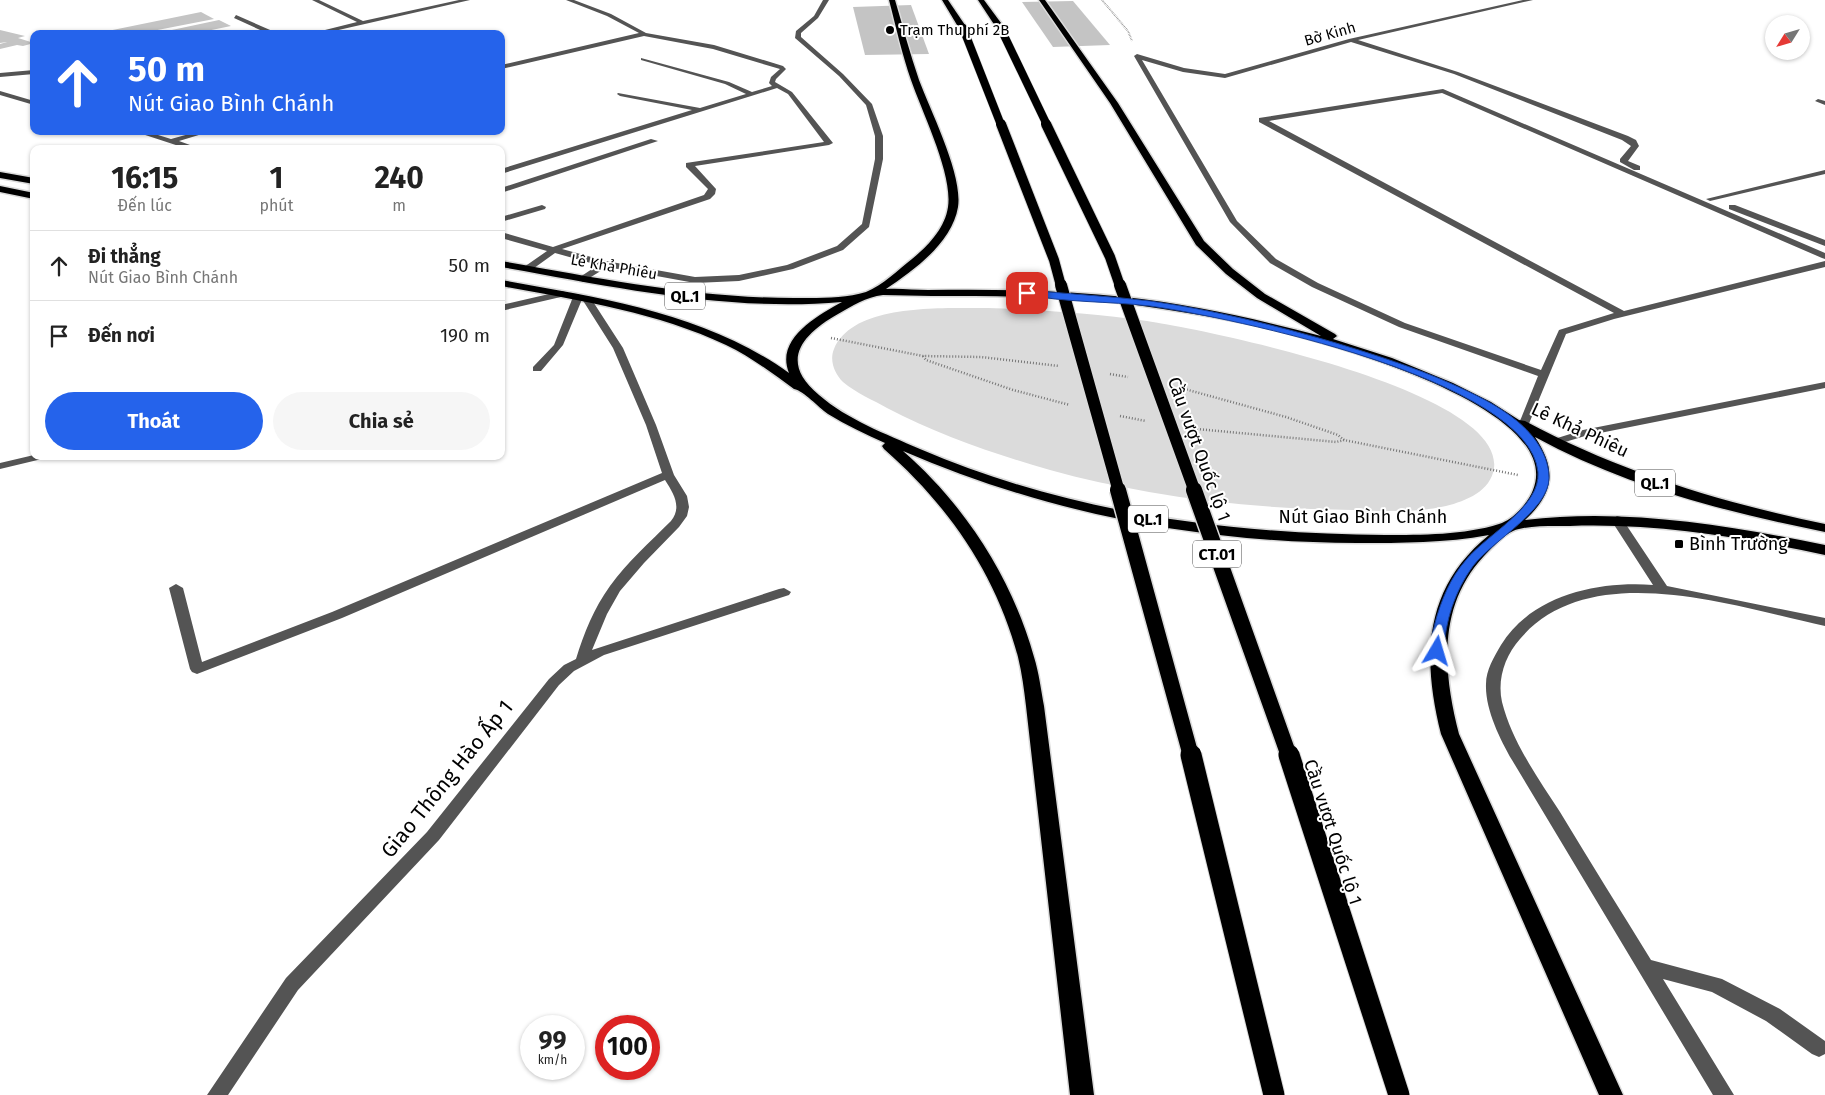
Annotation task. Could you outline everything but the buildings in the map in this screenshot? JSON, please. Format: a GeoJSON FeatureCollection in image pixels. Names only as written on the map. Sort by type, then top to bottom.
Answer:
{"type":"FeatureCollection","features":[{"type":"Feature","properties":{"kind":"highway"},"geometry":{"type":"LineString","coordinates":[[871,294],[910,265],[935,242],[949,218],[952,206],[952,184],[914,78],[892,0]]}},
{"type":"Feature","properties":{"kind":"highway"},"geometry":{"type":"LineString","coordinates":[[945,0],[963,28],[1054,260],[1186,734],[1274,1095]]}},
{"type":"Feature","properties":{"kind":"highway","name":"Cầu vượt Quốc lộ 1"},"geometry":{"type":"LineString","coordinates":[[981,0],[1000,27],[1110,257],[1282,734],[1399,1095]]}},
{"type":"Feature","properties":{"kind":"highway"},"geometry":{"type":"LineString","coordinates":[[1042,0],[1114,103],[1189,228],[1215,260],[1256,293],[1281,309],[1318,330],[1378,358]]}},
{"type":"Feature","properties":{"kind":"highway"},"geometry":{"type":"LineString","coordinates":[[0,175],[30,180]]}},
{"type":"Feature","properties":{"kind":"highway"},"geometry":{"type":"LineString","coordinates":[[0,189],[30,195]]}},
{"type":"Feature","properties":{"kind":"highway","name":"Lê Khả Phiêu"},"geometry":{"type":"LineString","coordinates":[[505,265],[678,295],[752,301],[830,300],[871,294]]}},
{"type":"Feature","properties":{"kind":"highway","name":"QL.1"},"geometry":{"type":"LineString","coordinates":[[505,284],[582,298],[671,320],[723,339],[769,365],[809,395]]}},
{"type":"Feature","properties":{"kind":"highway","name":"Nút Giao Bình Chánh"},"geometry":{"type":"LineString","coordinates":[[1509,527],[1450,537],[1390,539],[1275,535],[1196,527],[1144,519],[1036,494],[946,465],[870,431],[809,395],[799,384],[793,373],[792,352],[804,332],[829,314],[871,294],[1027,293],[1150,304],[1275,328],[1378,358],[1425,375],[1494,409],[1512,422],[1532,443],[1542,465],[1544,480]]}},
{"type":"Feature","properties":{"kind":"highway","name":"Lê Khả Phiêu"},"geometry":{"type":"LineString","coordinates":[[1494,409],[1555,442],[1627,473],[1694,496],[1825,528]]}},
{"type":"Feature","properties":{"kind":"highway"},"geometry":{"type":"LineString","coordinates":[[870,431],[925,479],[949,506],[973,539],[995,575],[1012,615],[1026,658],[1035,706],[1082,1095]]}},
{"type":"Feature","properties":{"kind":"highway"},"geometry":{"type":"LineString","coordinates":[[1544,480],[1540,493],[1531,506],[1469,563],[1455,585],[1444,609],[1437,646],[1440,699],[1450,734],[1610,1095]]}},
{"type":"Feature","properties":{"kind":"highway","name":"QL.1"},"geometry":{"type":"LineString","coordinates":[[1509,527],[1544,522],[1617,520],[1734,531],[1825,550]]}},
{"type":"Feature","properties":{"kind":"street"},"geometry":{"type":"LineString","coordinates":[[316,0],[363,24]]}},
{"type":"Feature","properties":{"kind":"street"},"geometry":{"type":"LineString","coordinates":[[332,30],[467,0]]}},
{"type":"Feature","properties":{"kind":"street"},"geometry":{"type":"LineString","coordinates":[[527,269],[555,249],[707,197],[711,194],[712,189],[689,165],[829,143],[790,93],[771,80],[782,71],[783,68],[781,66],[714,46],[644,34],[609,15],[569,0]]}},
{"type":"Feature","properties":{"kind":"street"},"geometry":{"type":"LineString","coordinates":[[505,236],[605,264],[695,280],[739,278],[790,268],[840,248],[866,224],[879,159],[879,136],[869,104],[841,75],[798,38],[798,32],[816,16],[826,0]]}},
{"type":"Feature","properties":{"kind":"street","name":"Bờ Kinh"},"geometry":{"type":"LineString","coordinates":[[1137,56],[1183,70],[1225,76],[1351,40],[1530,0]]}},
{"type":"Feature","properties":{"kind":"street"},"geometry":{"type":"LineString","coordinates":[[236,17],[267,30]]}},
{"type":"Feature","properties":{"kind":"street"},"geometry":{"type":"LineString","coordinates":[[505,66],[644,34]]}},
{"type":"Feature","properties":{"kind":"street"},"geometry":{"type":"LineString","coordinates":[[1351,40],[1456,73],[1625,138],[1633,142],[1635,146],[1624,159],[1628,164],[1710,199],[1825,243]]}},
{"type":"Feature","properties":{"kind":"street"},"geometry":{"type":"LineString","coordinates":[[1137,56],[1234,222],[1273,261],[1315,285],[1402,325],[1544,374]]}},
{"type":"Feature","properties":{"kind":"street"},"geometry":{"type":"LineString","coordinates":[[644,59],[727,83],[752,94]]}},
{"type":"Feature","properties":{"kind":"street"},"geometry":{"type":"LineString","coordinates":[[0,75],[30,72]]}},
{"type":"Feature","properties":{"kind":"street"},"geometry":{"type":"LineString","coordinates":[[505,171],[778,86]]}},
{"type":"Feature","properties":{"kind":"street"},"geometry":{"type":"LineString","coordinates":[[1622,314],[1262,120],[1444,91],[1825,256]]}},
{"type":"Feature","properties":{"kind":"street"},"geometry":{"type":"LineString","coordinates":[[0,93],[30,101]]}},
{"type":"Feature","properties":{"kind":"street"},"geometry":{"type":"LineString","coordinates":[[620,94],[700,110]]}},
{"type":"Feature","properties":{"kind":"street"},"geometry":{"type":"LineString","coordinates":[[150,135],[184,145]]}},
{"type":"Feature","properties":{"kind":"street"},"geometry":{"type":"LineString","coordinates":[[171,141],[194,135]]}},
{"type":"Feature","properties":{"kind":"street"},"geometry":{"type":"LineString","coordinates":[[505,190],[654,141]]}},
{"type":"Feature","properties":{"kind":"street"},"geometry":{"type":"LineString","coordinates":[[1710,199],[1825,172]]}},
{"type":"Feature","properties":{"kind":"street"},"geometry":{"type":"LineString","coordinates":[[505,219],[542,206]]}},
{"type":"Feature","properties":{"kind":"street"},"geometry":{"type":"LineString","coordinates":[[583,279],[605,264]]}},
{"type":"Feature","properties":{"kind":"street"},"geometry":{"type":"LineString","coordinates":[[1523,426],[1562,332],[1622,314],[1825,264]]}},
{"type":"Feature","properties":{"kind":"street"},"geometry":{"type":"LineString","coordinates":[[505,307],[562,294]]}},
{"type":"Feature","properties":{"kind":"street"},"geometry":{"type":"LineString","coordinates":[[537,369],[550,358],[563,339],[582,298],[618,348],[651,425],[668,476],[680,496],[683,507],[681,516],[627,574],[609,598],[592,630],[582,660]]}},
{"type":"Feature","properties":{"kind":"street"},"geometry":{"type":"LineString","coordinates":[[1555,442],[1583,432],[1825,385]]}},
{"type":"Feature","properties":{"kind":"street"},"geometry":{"type":"LineString","coordinates":[[0,466],[30,459]]}},
{"type":"Feature","properties":{"kind":"street"},"geometry":{"type":"LineString","coordinates":[[176,588],[197,669],[337,614],[668,476]]}},
{"type":"Feature","properties":{"kind":"street"},"geometry":{"type":"LineString","coordinates":[[1617,520],[1663,590]]}},
{"type":"Feature","properties":{"kind":"street"},"geometry":{"type":"LineString","coordinates":[[1724,1095],[1517,756],[1497,709],[1493,685],[1495,671],[1507,646],[1517,631],[1531,617],[1548,607],[1610,590],[1663,590],[1825,622]]}},
{"type":"Feature","properties":{"kind":"street","name":"Giao Thông Hào Ấp 1"},"geometry":{"type":"LineString","coordinates":[[217,1095],[292,984],[433,836],[554,682],[569,668],[582,660],[634,641],[784,592]]}},
{"type":"Feature","properties":{"kind":"street"},"geometry":{"type":"LineString","coordinates":[[1644,966],[1716,985],[1773,1015],[1819,1048]]}},
{"type":"Feature","properties":{"kind":"path"},"geometry":{"type":"LineString","coordinates":[[1102,0],[1128,31],[1137,56]]}},
{"type":"Feature","properties":{"kind":"path"},"geometry":{"type":"LineString","coordinates":[[804,332],[923,356],[926,360],[968,376],[1078,407]]}},
{"type":"Feature","properties":{"kind":"path"},"geometry":{"type":"LineString","coordinates":[[1113,414],[1149,421]]}},
{"type":"Feature","properties":{"kind":"path"},"geometry":{"type":"LineString","coordinates":[[1194,428],[1279,438],[1336,442],[1344,440],[1544,480]]}},
{"type":"Feature","properties":{"kind":"shaded area"},"geometry":{"type":"Polygon","coordinates":[[[988,308],[1068,312],[1147,321],[1228,337],[1346,369],[1404,390],[1452,413],[1484,440],[1494,468],[1492,476],[1483,489],[1469,498],[1446,506],[1411,511],[1276,507],[1225,503],[1149,492],[1062,473],[967,443],[907,418],[859,393],[843,382],[834,367],[832,358],[834,349],[845,334],[861,323],[880,316],[903,311],[988,308]]]}},
{"type":"Feature","properties":{"kind":"place","name":"Trạm Thu phí 2B"},"geometry":{"type":"Point","coordinates":[890,30]}},
{"type":"Feature","properties":{"kind":"place","name":"Bình Trường"},"geometry":{"type":"Point","coordinates":[1679,544]}},
{"type":"Feature","properties":{"kind":"route"},"geometry":{"type":"LineString","coordinates":[[1027,293],[1082,296],[1150,304],[1191,310],[1284,330],[1378,358],[1425,375],[1474,398],[1512,422],[1537,451],[1542,465],[1544,480],[1540,493],[1531,506],[1469,563],[1455,585],[1444,609],[1437,651]]}}]}
